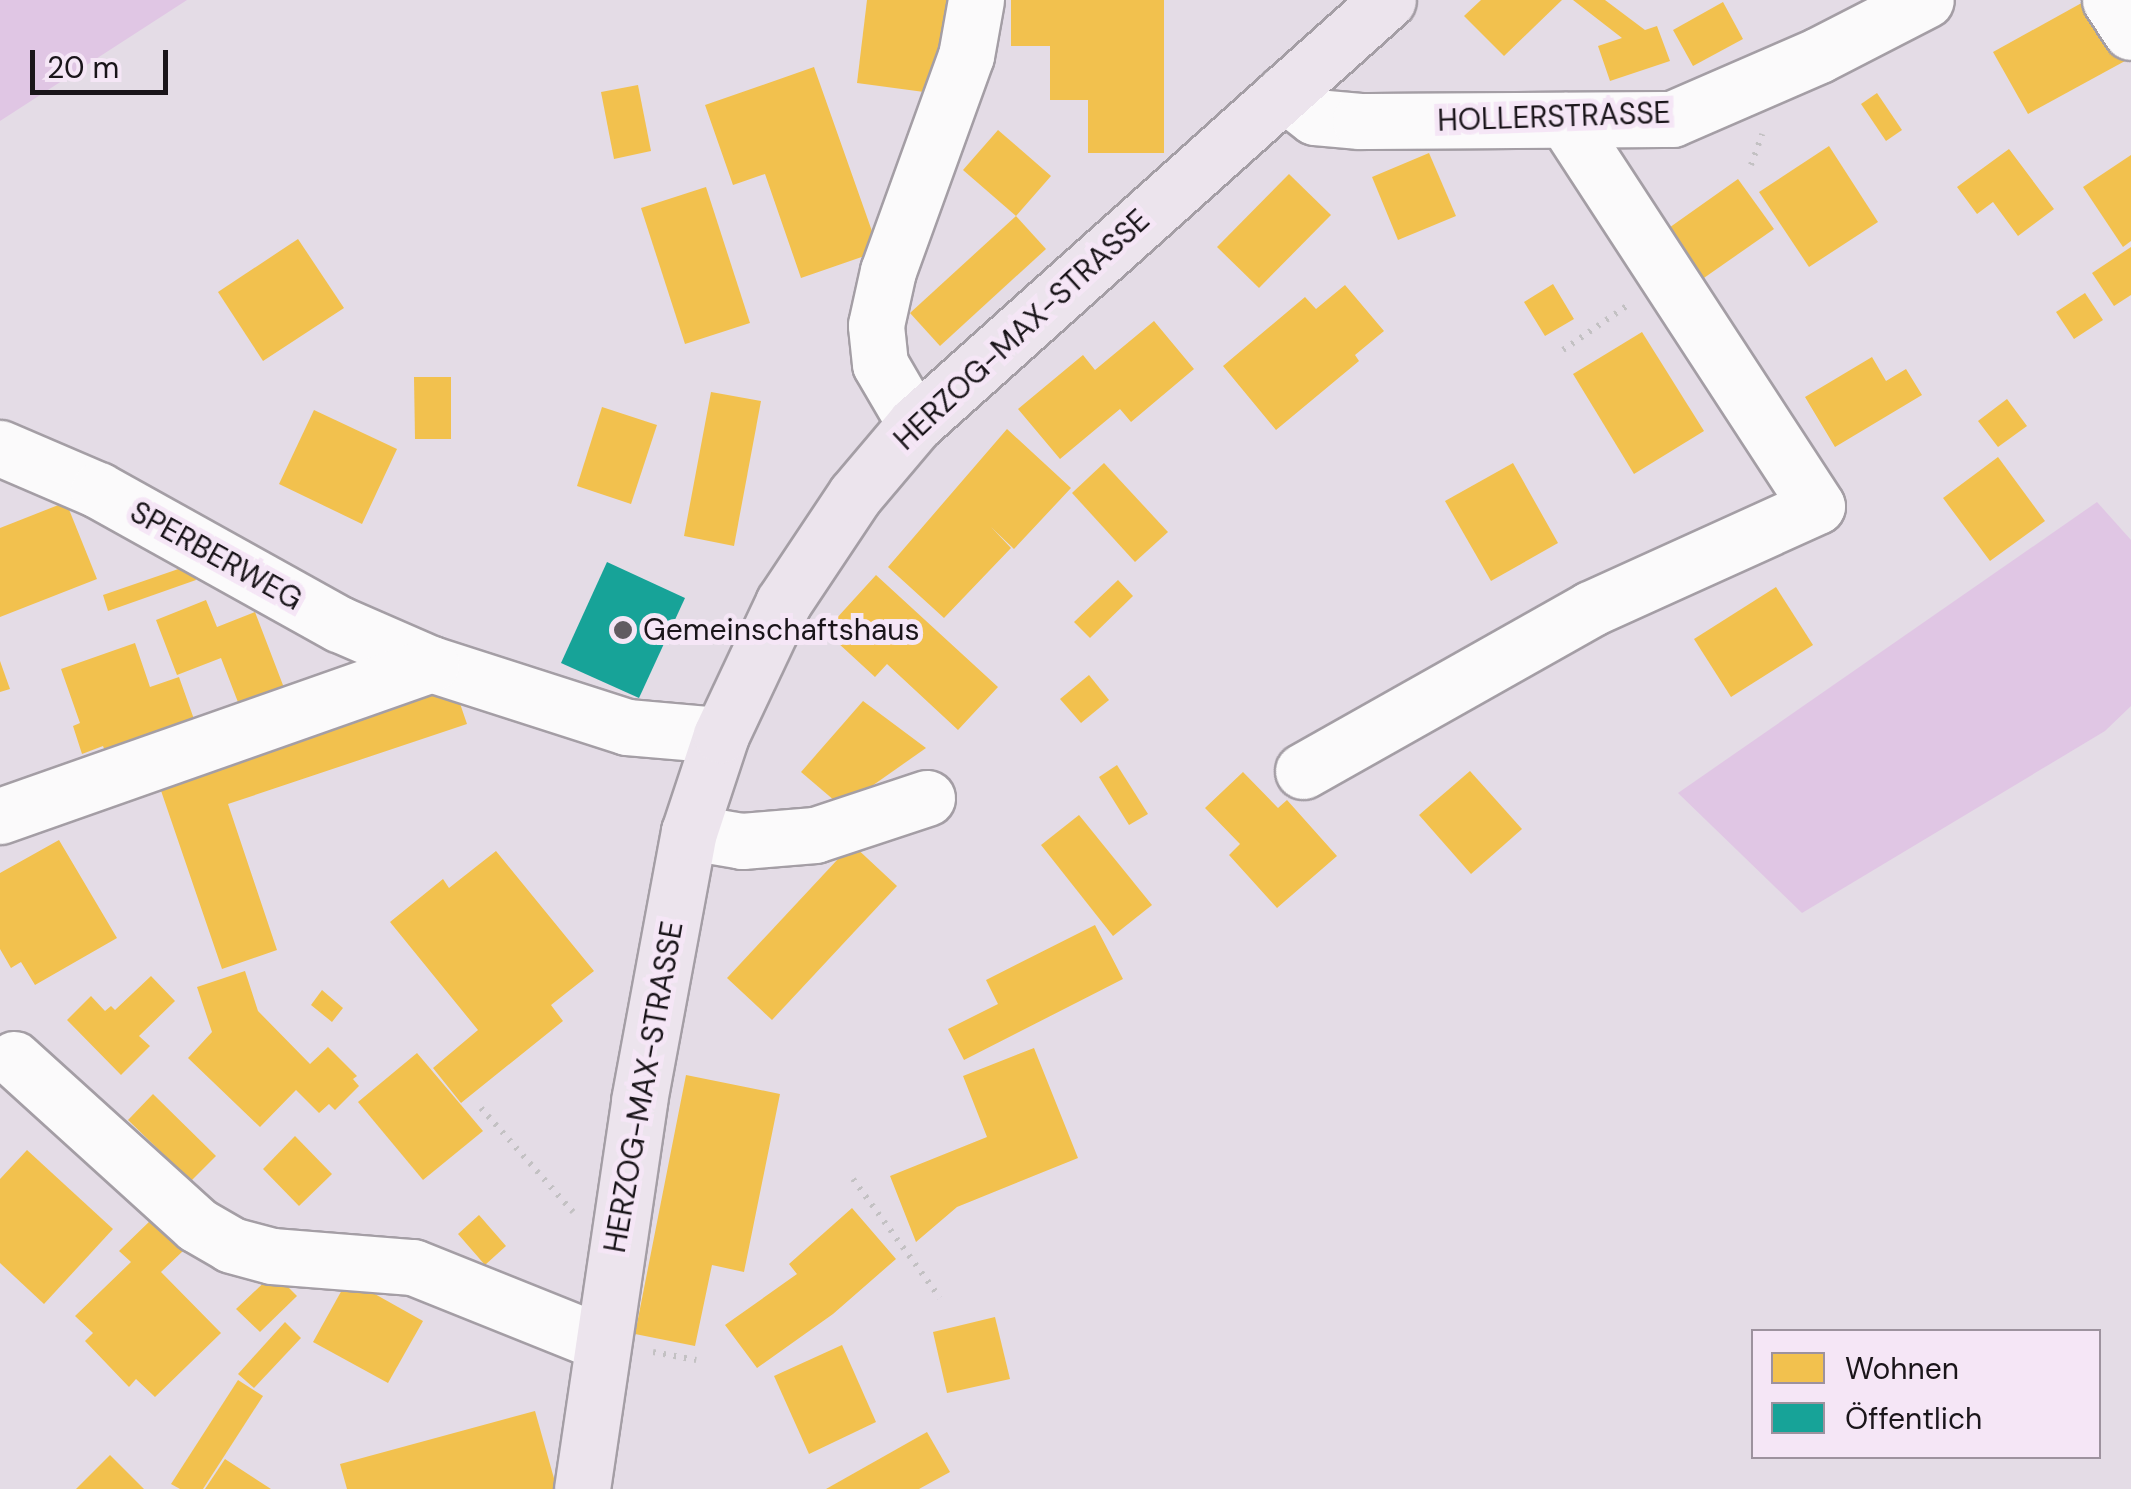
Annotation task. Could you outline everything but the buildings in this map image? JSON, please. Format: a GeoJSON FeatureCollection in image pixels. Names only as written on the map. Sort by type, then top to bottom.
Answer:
{"type":"FeatureCollection","features":[{"type":"Feature","properties":{"kind":"main road","name":"HERZOG-MAX-STRASSE"},"geometry":{"type":"LineString","coordinates":[[582,1489],[614,1260],[690,832],[721,735],[783,603],[854,495],[915,424],[1388,0]]}},
{"type":"Feature","properties":{"kind":"street"},"geometry":{"type":"LineString","coordinates":[[915,424],[880,364],[876,326],[888,271],[966,56],[976,0]]}},
{"type":"Feature","properties":{"kind":"street","name":"HOLLERSTRASSE"},"geometry":{"type":"LineString","coordinates":[[1284,93],[1315,116],[1360,121],[1672,119],[1819,56],[1926,0]]}},
{"type":"Feature","properties":{"kind":"street"},"geometry":{"type":"LineString","coordinates":[[2110,0],[2131,32]]}},
{"type":"Feature","properties":{"kind":"street"},"geometry":{"type":"LineString","coordinates":[[1303,771],[1450,684],[1590,610],[1817,506],[1564,120]]}},
{"type":"Feature","properties":{"kind":"street","name":"SPERBERWEG"},"geometry":{"type":"LineString","coordinates":[[0,448],[98,490],[339,624],[431,664],[627,727],[721,735]]}},
{"type":"Feature","properties":{"kind":"street"},"geometry":{"type":"LineString","coordinates":[[0,816],[431,664]]}},
{"type":"Feature","properties":{"kind":"street"},"geometry":{"type":"LineString","coordinates":[[690,832],[742,841],[815,835],[927,798]]}},
{"type":"Feature","properties":{"kind":"street"},"geometry":{"type":"LineString","coordinates":[[14,1060],[198,1225],[231,1245],[272,1256],[413,1267],[602,1343]]}},
{"type":"Feature","properties":{"kind":"path"},"geometry":{"type":"LineString","coordinates":[[1564,350],[1668,277]]}},
{"type":"Feature","properties":{"kind":"path"},"geometry":{"type":"LineString","coordinates":[[481,1108],[614,1260]]}},
{"type":"Feature","properties":{"kind":"path"},"geometry":{"type":"LineString","coordinates":[[853,1178],[940,1298]]}},
{"type":"Feature","properties":{"kind":"shaded area"},"geometry":{"type":"Polygon","coordinates":[[[0,0],[187,0],[0,121],[0,0]]]}},
{"type":"Feature","properties":{"kind":"shaded area"},"geometry":{"type":"Polygon","coordinates":[[[2097,502],[2131,540],[2131,706],[2105,731],[1802,913],[1678,793],[2097,502]]]}},
{"type":"Feature","properties":{"kind":"place","name":"Gemeinschaftshaus"},"geometry":{"type":"Point","coordinates":[623,630]}}]}
